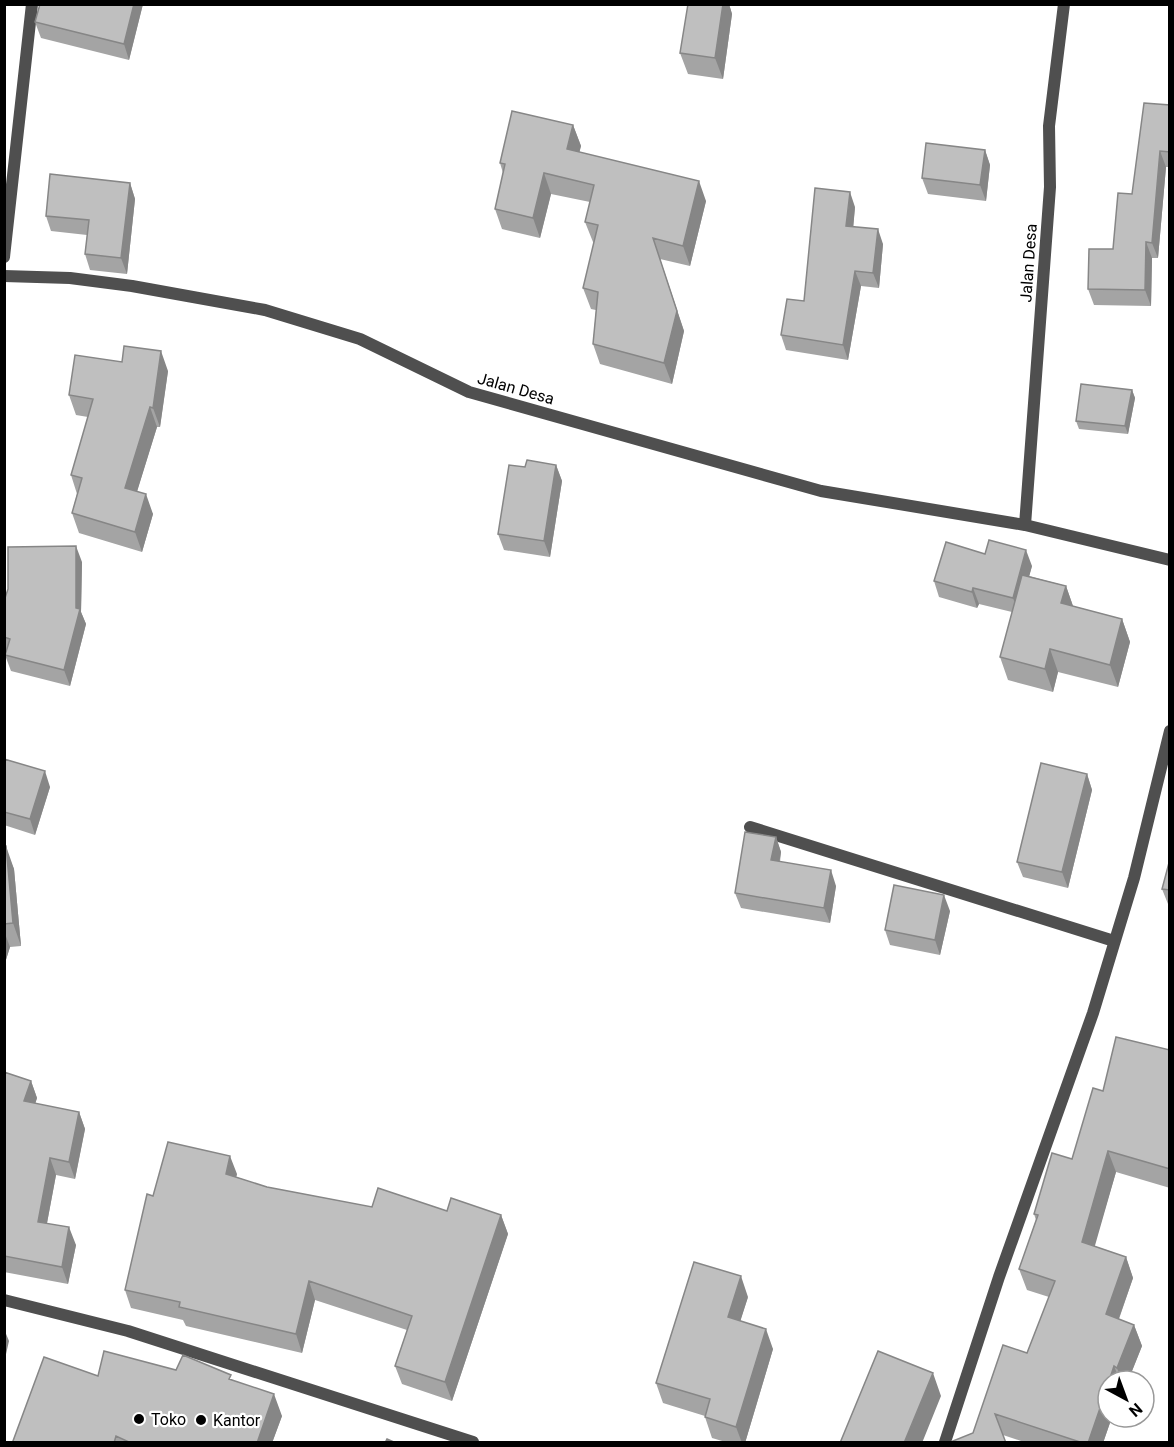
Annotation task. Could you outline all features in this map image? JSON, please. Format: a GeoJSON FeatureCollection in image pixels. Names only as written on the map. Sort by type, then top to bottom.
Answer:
{"type":"FeatureCollection","features":[{"type":"Feature","properties":{"kind":"street"},"geometry":{"type":"LineString","coordinates":[[4,257],[32,4]]}},
{"type":"Feature","properties":{"kind":"street","name":"Jalan Desa"},"geometry":{"type":"LineString","coordinates":[[1025,525],[1050,187],[1048,126],[1064,4]]}},
{"type":"Feature","properties":{"kind":"street","name":"Jalan Desa"},"geometry":{"type":"LineString","coordinates":[[4,276],[70,278],[132,286],[265,310],[360,339],[469,392],[821,491],[1025,525],[1170,560]]}},
{"type":"Feature","properties":{"kind":"street"},"geometry":{"type":"LineString","coordinates":[[945,1443],[999,1277],[1093,1013],[1134,878],[1170,731]]}},
{"type":"Feature","properties":{"kind":"street"},"geometry":{"type":"LineString","coordinates":[[750,827],[1114,941]]}},
{"type":"Feature","properties":{"kind":"street"},"geometry":{"type":"LineString","coordinates":[[4,1300],[128,1331],[473,1443]]}},
{"type":"Feature","properties":{"kind":"building"},"geometry":{"type":"Polygon","coordinates":[[[40,4],[134,4],[124,44],[35,22],[40,4]]]}},
{"type":"Feature","properties":{"kind":"building"},"geometry":{"type":"Polygon","coordinates":[[[688,4],[723,4],[715,58],[680,53],[688,4]]]}},
{"type":"Feature","properties":{"kind":"building"},"geometry":{"type":"Polygon","coordinates":[[[1144,103],[1170,105],[1170,152],[1160,151],[1152,243],[1146,242],[1145,290],[1088,289],[1089,249],[1113,249],[1118,193],[1132,194],[1144,103]]]}},
{"type":"Feature","properties":{"kind":"building"},"geometry":{"type":"Polygon","coordinates":[[[512,111],[573,125],[567,149],[699,181],[683,246],[653,238],[677,311],[664,363],[593,344],[598,292],[583,288],[598,225],[585,222],[594,185],[544,173],[533,218],[495,209],[505,164],[500,163],[512,111]]]}},
{"type":"Feature","properties":{"kind":"building"},"geometry":{"type":"Polygon","coordinates":[[[926,143],[985,150],[980,185],[922,178],[926,143]]]}},
{"type":"Feature","properties":{"kind":"building"},"geometry":{"type":"Polygon","coordinates":[[[50,174],[130,183],[121,258],[85,254],[89,220],[46,216],[50,174]]]}},
{"type":"Feature","properties":{"kind":"building"},"geometry":{"type":"Polygon","coordinates":[[[815,188],[850,192],[846,226],[878,229],[873,273],[855,271],[843,345],[781,335],[787,299],[804,301],[815,188]]]}},
{"type":"Feature","properties":{"kind":"building"},"geometry":{"type":"Polygon","coordinates":[[[124,346],[161,351],[153,408],[150,407],[125,488],[146,494],[135,532],[72,513],[82,478],[71,475],[93,399],[69,395],[75,355],[122,362],[124,346]]]}},
{"type":"Feature","properties":{"kind":"building"},"geometry":{"type":"Polygon","coordinates":[[[1081,384],[1132,390],[1125,426],[1076,421],[1081,384]]]}},
{"type":"Feature","properties":{"kind":"building"},"geometry":{"type":"Polygon","coordinates":[[[527,460],[556,465],[544,541],[498,534],[509,465],[525,467],[527,460]]]}},
{"type":"Feature","properties":{"kind":"building"},"geometry":{"type":"Polygon","coordinates":[[[989,540],[1026,550],[1013,598],[973,588],[972,592],[934,581],[946,542],[985,554],[989,540]]]}},
{"type":"Feature","properties":{"kind":"building"},"geometry":{"type":"Polygon","coordinates":[[[76,546],[76,608],[80,609],[64,670],[5,655],[10,639],[4,637],[4,601],[8,589],[8,547],[76,546]]]}},
{"type":"Feature","properties":{"kind":"building"},"geometry":{"type":"Polygon","coordinates":[[[1022,575],[1066,586],[1061,603],[1122,619],[1110,665],[1050,649],[1045,669],[1000,657],[1022,575]]]}},
{"type":"Feature","properties":{"kind":"building"},"geometry":{"type":"Polygon","coordinates":[[[4,759],[45,771],[30,819],[4,812],[4,759]]]}},
{"type":"Feature","properties":{"kind":"building"},"geometry":{"type":"Polygon","coordinates":[[[1041,763],[1087,774],[1062,872],[1017,862],[1041,763]]]}},
{"type":"Feature","properties":{"kind":"building"},"geometry":{"type":"Polygon","coordinates":[[[745,832],[776,837],[771,860],[831,870],[824,908],[735,893],[745,832]]]}},
{"type":"Feature","properties":{"kind":"building"},"geometry":{"type":"Polygon","coordinates":[[[4,846],[6,846],[13,923],[4,924],[4,846]]]}},
{"type":"Feature","properties":{"kind":"building"},"geometry":{"type":"Polygon","coordinates":[[[1170,859],[1170,890],[1162,889],[1170,859]]]}},
{"type":"Feature","properties":{"kind":"building"},"geometry":{"type":"Polygon","coordinates":[[[894,885],[944,895],[935,940],[885,930],[894,885]]]}},
{"type":"Feature","properties":{"kind":"building"},"geometry":{"type":"Polygon","coordinates":[[[1116,1037],[1170,1050],[1170,1169],[1108,1151],[1082,1242],[1126,1257],[1106,1314],[1134,1325],[1117,1368],[1114,1366],[1113,1369],[1096,1369],[1096,1420],[1088,1443],[995,1414],[1006,1443],[948,1443],[973,1433],[1003,1345],[1027,1353],[1055,1281],[1019,1269],[1038,1215],[1034,1214],[1052,1153],[1072,1159],[1093,1088],[1103,1091],[1116,1037]]]}},
{"type":"Feature","properties":{"kind":"building"},"geometry":{"type":"Polygon","coordinates":[[[4,1072],[31,1081],[24,1101],[79,1112],[69,1162],[50,1158],[38,1222],[69,1227],[62,1267],[4,1256],[4,1072]]]}},
{"type":"Feature","properties":{"kind":"building"},"geometry":{"type":"Polygon","coordinates":[[[168,1142],[230,1156],[226,1174],[267,1187],[372,1207],[378,1188],[447,1211],[451,1198],[501,1215],[445,1382],[395,1366],[412,1316],[309,1281],[296,1334],[179,1307],[180,1302],[125,1290],[147,1194],[153,1196],[168,1142]]]}},
{"type":"Feature","properties":{"kind":"building"},"geometry":{"type":"Polygon","coordinates":[[[694,1262],[741,1276],[728,1317],[766,1329],[736,1427],[705,1417],[710,1399],[656,1383],[694,1262]]]}},
{"type":"Feature","properties":{"kind":"building"},"geometry":{"type":"Polygon","coordinates":[[[104,1351],[176,1370],[183,1355],[231,1375],[229,1379],[274,1394],[257,1443],[131,1443],[116,1436],[114,1443],[16,1443],[13,1441],[44,1357],[98,1376],[104,1351]]]}},
{"type":"Feature","properties":{"kind":"building"},"geometry":{"type":"Polygon","coordinates":[[[878,1351],[933,1373],[904,1443],[840,1443],[878,1351]]]}},
{"type":"Feature","properties":{"kind":"place","name":"Toko"},"geometry":{"type":"Point","coordinates":[139,1419]}},
{"type":"Feature","properties":{"kind":"place","name":"Kantor"},"geometry":{"type":"Point","coordinates":[201,1420]}}]}
